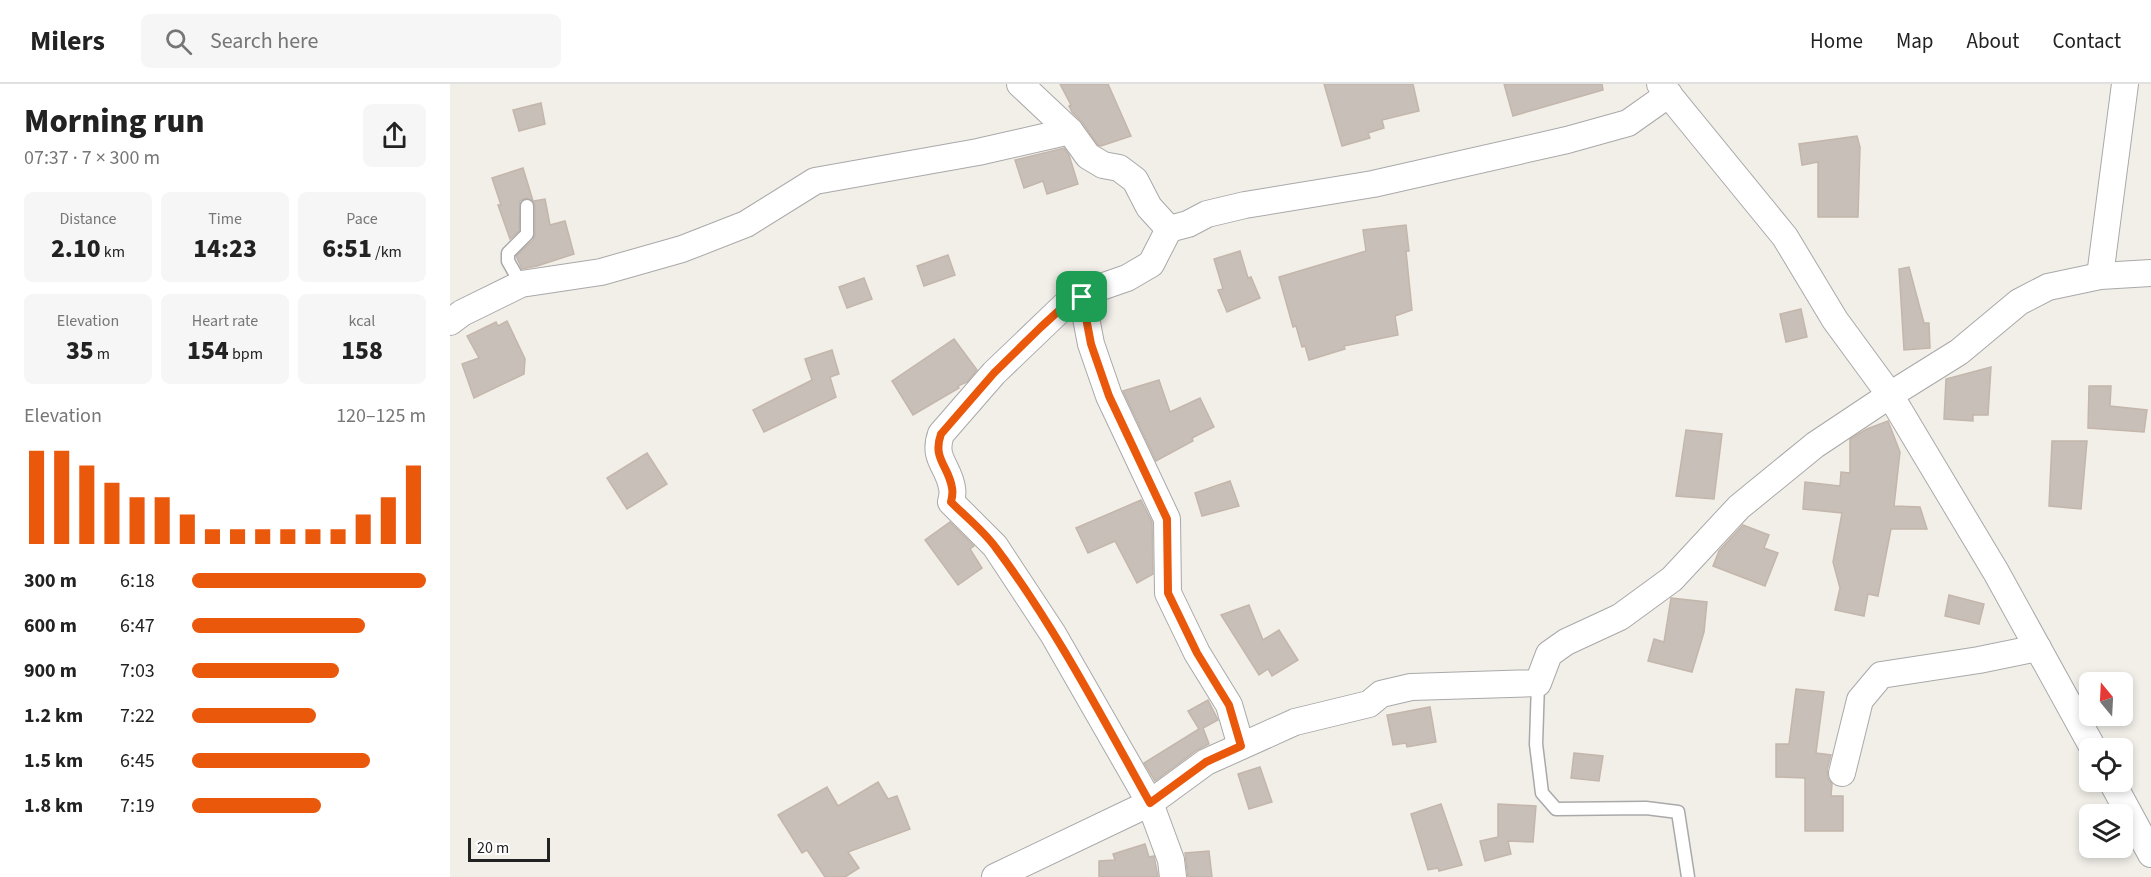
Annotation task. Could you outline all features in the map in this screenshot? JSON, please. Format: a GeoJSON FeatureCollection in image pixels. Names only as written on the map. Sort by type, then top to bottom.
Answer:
{"type":"FeatureCollection","features":[{"type":"Feature","properties":{"kind":"street"},"geometry":{"type":"LineString","coordinates":[[1020,84],[1070,131],[1088,156],[1103,165],[1119,168],[1135,180],[1149,207],[1169,229]]}},
{"type":"Feature","properties":{"kind":"street"},"geometry":{"type":"LineString","coordinates":[[2100,276],[2125,84]]}},
{"type":"Feature","properties":{"kind":"street"},"geometry":{"type":"LineString","coordinates":[[1173,877],[1171,860],[1150,803],[1058,643],[995,546],[951,502],[952,487],[939,457],[937,445],[941,434],[994,373],[1065,305],[1092,293],[1101,286],[1127,278],[1151,264],[1169,229],[1188,224],[1207,214],[1372,184],[1567,140],[1628,123],[1664,89],[1785,237],[1836,320],[1890,395],[1996,572],[2088,738]]}},
{"type":"Feature","properties":{"kind":"street"},"geometry":{"type":"LineString","coordinates":[[450,322],[462,313],[521,284],[601,272],[682,249],[746,224],[815,181],[978,152],[1070,131]]}},
{"type":"Feature","properties":{"kind":"street"},"geometry":{"type":"LineString","coordinates":[[995,877],[1150,803],[1206,762],[1295,722],[1369,705],[1381,694],[1411,687],[1538,683],[1549,654],[1566,642],[1620,617],[1672,579],[1739,507],[1815,446],[1959,352],[2019,302],[2048,287],[2100,276],[2151,273]]}},
{"type":"Feature","properties":{"kind":"street"},"geometry":{"type":"LineString","coordinates":[[1082,297],[1091,344],[1109,396],[1167,519],[1168,593],[1197,653],[1229,705],[1241,746]]}},
{"type":"Feature","properties":{"kind":"street"},"geometry":{"type":"LineString","coordinates":[[1842,773],[1860,700],[1881,675],[1979,660],[2038,648]]}},
{"type":"Feature","properties":{"kind":"street"},"geometry":{"type":"LineString","coordinates":[[2117,792],[2151,854]]}},
{"type":"Feature","properties":{"kind":"lane"},"geometry":{"type":"LineString","coordinates":[[521,284],[508,261],[508,252],[526,234],[527,206]]}},
{"type":"Feature","properties":{"kind":"lane"},"geometry":{"type":"LineString","coordinates":[[1538,683],[1536,744],[1542,793],[1556,809],[1646,808],[1678,812],[1688,877]]}},
{"type":"Feature","properties":{"kind":"building"},"geometry":{"type":"Polygon","coordinates":[[[1060,84],[1108,84],[1131,136],[1098,145],[1072,112],[1069,106],[1071,105],[1060,84]]]}},
{"type":"Feature","properties":{"kind":"building"},"geometry":{"type":"Polygon","coordinates":[[[1324,84],[1413,84],[1419,111],[1382,120],[1384,128],[1368,133],[1370,138],[1342,146],[1324,84]]]}},
{"type":"Feature","properties":{"kind":"building"},"geometry":{"type":"Polygon","coordinates":[[[1504,84],[1602,84],[1603,90],[1513,116],[1504,84]]]}},
{"type":"Feature","properties":{"kind":"building"},"geometry":{"type":"Polygon","coordinates":[[[541,103],[545,124],[519,131],[513,110],[541,103]]]}},
{"type":"Feature","properties":{"kind":"building"},"geometry":{"type":"Polygon","coordinates":[[[1857,136],[1860,147],[1858,217],[1818,217],[1818,162],[1802,165],[1799,144],[1857,136]]]}},
{"type":"Feature","properties":{"kind":"building"},"geometry":{"type":"Polygon","coordinates":[[[1064,148],[1069,155],[1078,184],[1047,194],[1043,181],[1024,188],[1015,160],[1064,148]]]}},
{"type":"Feature","properties":{"kind":"building"},"geometry":{"type":"Polygon","coordinates":[[[523,168],[533,201],[526,198],[520,201],[519,231],[510,239],[498,205],[501,205],[492,178],[523,168]]]}},
{"type":"Feature","properties":{"kind":"building"},"geometry":{"type":"Polygon","coordinates":[[[545,199],[550,225],[565,221],[574,254],[522,269],[516,256],[533,240],[535,235],[533,201],[545,199]]]}},
{"type":"Feature","properties":{"kind":"building"},"geometry":{"type":"Polygon","coordinates":[[[1406,225],[1409,251],[1406,251],[1412,310],[1395,316],[1398,335],[1344,346],[1345,349],[1309,360],[1305,346],[1302,347],[1296,326],[1293,327],[1279,277],[1366,251],[1363,230],[1406,225]]]}},
{"type":"Feature","properties":{"kind":"building"},"geometry":{"type":"Polygon","coordinates":[[[1240,251],[1248,278],[1251,277],[1260,298],[1227,312],[1218,290],[1223,289],[1214,259],[1240,251]]]}},
{"type":"Feature","properties":{"kind":"building"},"geometry":{"type":"Polygon","coordinates":[[[948,255],[955,275],[924,286],[917,266],[948,255]]]}},
{"type":"Feature","properties":{"kind":"building"},"geometry":{"type":"Polygon","coordinates":[[[1909,267],[1924,323],[1929,323],[1930,348],[1904,350],[1899,269],[1909,267]]]}},
{"type":"Feature","properties":{"kind":"building"},"geometry":{"type":"Polygon","coordinates":[[[864,278],[872,299],[847,308],[839,287],[864,278]]]}},
{"type":"Feature","properties":{"kind":"building"},"geometry":{"type":"Polygon","coordinates":[[[1801,309],[1807,337],[1786,342],[1780,314],[1801,309]]]}},
{"type":"Feature","properties":{"kind":"building"},"geometry":{"type":"Polygon","coordinates":[[[507,321],[525,359],[524,374],[474,398],[462,364],[479,358],[467,336],[496,322],[498,326],[507,321]]]}},
{"type":"Feature","properties":{"kind":"building"},"geometry":{"type":"Polygon","coordinates":[[[954,339],[977,370],[967,382],[958,386],[959,388],[913,415],[892,381],[954,339]]]}},
{"type":"Feature","properties":{"kind":"building"},"geometry":{"type":"Polygon","coordinates":[[[832,350],[839,374],[830,377],[836,397],[764,432],[753,410],[812,380],[805,359],[832,350]]]}},
{"type":"Feature","properties":{"kind":"building"},"geometry":{"type":"Polygon","coordinates":[[[1991,367],[1988,415],[1973,415],[1973,421],[1944,419],[1946,379],[1991,367]]]}},
{"type":"Feature","properties":{"kind":"building"},"geometry":{"type":"Polygon","coordinates":[[[1159,380],[1170,412],[1200,398],[1214,427],[1156,461],[1123,391],[1159,380]]]}},
{"type":"Feature","properties":{"kind":"building"},"geometry":{"type":"Polygon","coordinates":[[[2089,386],[2111,386],[2110,406],[2147,410],[2144,432],[2088,428],[2089,386]]]}},
{"type":"Feature","properties":{"kind":"building"},"geometry":{"type":"Polygon","coordinates":[[[1888,421],[1900,452],[1894,506],[1920,507],[1927,529],[1891,529],[1878,596],[1868,594],[1864,616],[1835,610],[1840,588],[1833,562],[1842,513],[1803,509],[1805,482],[1840,486],[1841,472],[1850,473],[1850,439],[1888,421]]]}},
{"type":"Feature","properties":{"kind":"building"},"geometry":{"type":"Polygon","coordinates":[[[1686,430],[1722,434],[1714,499],[1676,496],[1686,430]]]}},
{"type":"Feature","properties":{"kind":"building"},"geometry":{"type":"Polygon","coordinates":[[[2052,441],[2087,441],[2081,509],[2049,506],[2052,441]]]}},
{"type":"Feature","properties":{"kind":"building"},"geometry":{"type":"Polygon","coordinates":[[[647,453],[667,484],[627,509],[607,478],[647,453]]]}},
{"type":"Feature","properties":{"kind":"building"},"geometry":{"type":"Polygon","coordinates":[[[1230,481],[1239,506],[1202,516],[1195,493],[1230,481]]]}},
{"type":"Feature","properties":{"kind":"building"},"geometry":{"type":"Polygon","coordinates":[[[1141,500],[1152,522],[1153,574],[1137,583],[1115,541],[1088,553],[1076,528],[1141,500]]]}},
{"type":"Feature","properties":{"kind":"building"},"geometry":{"type":"Polygon","coordinates":[[[950,522],[974,546],[970,549],[982,568],[958,585],[925,540],[950,522]]]}},
{"type":"Feature","properties":{"kind":"building"},"geometry":{"type":"Polygon","coordinates":[[[1743,525],[1769,535],[1764,548],[1778,553],[1765,586],[1713,566],[1719,551],[1743,525]]]}},
{"type":"Feature","properties":{"kind":"building"},"geometry":{"type":"Polygon","coordinates":[[[1949,595],[1984,604],[1979,624],[1945,616],[1949,595]]]}},
{"type":"Feature","properties":{"kind":"building"},"geometry":{"type":"Polygon","coordinates":[[[1671,598],[1707,602],[1704,632],[1692,672],[1648,661],[1654,639],[1664,642],[1671,598]]]}},
{"type":"Feature","properties":{"kind":"building"},"geometry":{"type":"Polygon","coordinates":[[[1249,605],[1263,640],[1279,630],[1298,660],[1272,676],[1268,669],[1259,675],[1221,615],[1249,605]]]}},
{"type":"Feature","properties":{"kind":"building"},"geometry":{"type":"Polygon","coordinates":[[[1796,689],[1824,692],[1816,753],[1831,755],[1827,770],[1828,778],[1832,784],[1831,796],[1843,796],[1843,831],[1805,831],[1805,778],[1776,777],[1776,744],[1789,744],[1796,689]]]}},
{"type":"Feature","properties":{"kind":"building"},"geometry":{"type":"Polygon","coordinates":[[[1208,700],[1218,720],[1203,728],[1209,744],[1197,750],[1155,781],[1144,763],[1199,729],[1188,711],[1208,700]]]}},
{"type":"Feature","properties":{"kind":"building"},"geometry":{"type":"Polygon","coordinates":[[[1430,707],[1436,742],[1407,747],[1406,743],[1393,745],[1387,715],[1430,707]]]}},
{"type":"Feature","properties":{"kind":"building"},"geometry":{"type":"Polygon","coordinates":[[[1574,753],[1603,756],[1599,781],[1571,778],[1574,753]]]}},
{"type":"Feature","properties":{"kind":"building"},"geometry":{"type":"Polygon","coordinates":[[[1260,767],[1272,802],[1249,809],[1238,774],[1260,767]]]}},
{"type":"Feature","properties":{"kind":"building"},"geometry":{"type":"Polygon","coordinates":[[[878,782],[888,799],[897,796],[910,829],[848,852],[859,868],[845,877],[825,877],[807,850],[802,853],[778,815],[827,787],[838,806],[878,782]]]}},
{"type":"Feature","properties":{"kind":"building"},"geometry":{"type":"Polygon","coordinates":[[[1441,804],[1462,865],[1439,871],[1438,868],[1428,870],[1411,814],[1441,804]]]}},
{"type":"Feature","properties":{"kind":"building"},"geometry":{"type":"Polygon","coordinates":[[[1498,804],[1536,806],[1533,842],[1508,841],[1511,854],[1485,861],[1480,841],[1498,837],[1498,804]]]}},
{"type":"Feature","properties":{"kind":"building"},"geometry":{"type":"Polygon","coordinates":[[[1145,844],[1149,857],[1154,856],[1158,877],[1099,877],[1099,861],[1115,860],[1113,854],[1145,844]]]}},
{"type":"Feature","properties":{"kind":"building"},"geometry":{"type":"Polygon","coordinates":[[[1209,851],[1212,877],[1188,877],[1185,853],[1209,851]]]}},
{"type":"Feature","properties":{"kind":"route"},"geometry":{"type":"LineString","coordinates":[[1082,297],[1091,344],[1109,396],[1167,519],[1168,593],[1197,653],[1229,705],[1241,746],[1206,762],[1150,803],[1053,634],[1021,585],[995,546],[951,502],[952,487],[939,457],[937,445],[941,434],[994,373],[1065,305],[1082,297]]}}]}
